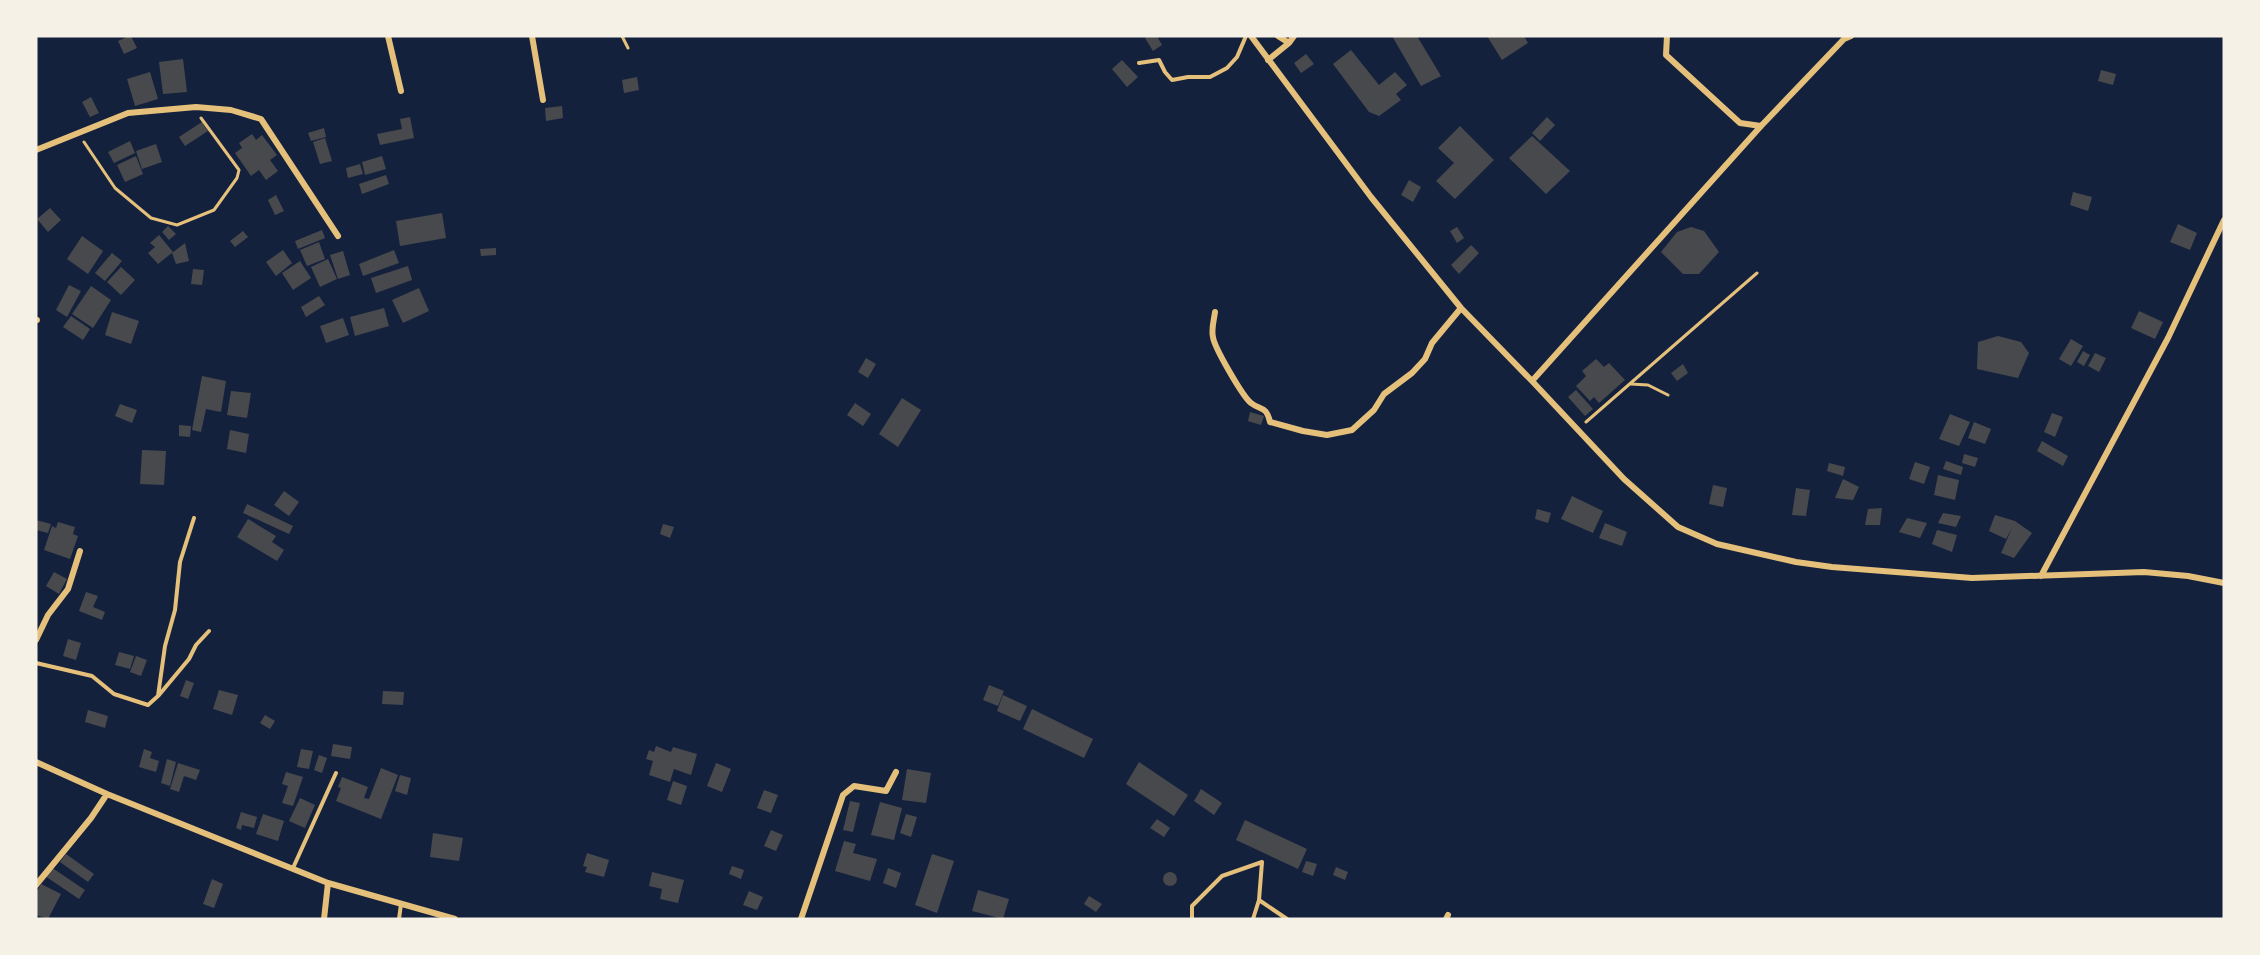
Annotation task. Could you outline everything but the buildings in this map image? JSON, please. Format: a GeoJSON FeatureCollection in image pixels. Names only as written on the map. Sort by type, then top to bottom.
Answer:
{"type":"FeatureCollection","features":[{"type":"Feature","properties":{"kind":"street"},"geometry":{"type":"LineString","coordinates":[[388,36],[401,91]]}},
{"type":"Feature","properties":{"kind":"street"},"geometry":{"type":"LineString","coordinates":[[532,36],[543,100]]}},
{"type":"Feature","properties":{"kind":"street"},"geometry":{"type":"LineString","coordinates":[[1251,36],[1378,206],[1461,308],[1624,479],[1678,526],[1717,544],[1796,562],[1832,567],[1972,578],[2144,572],[2188,576],[2224,583]]}},
{"type":"Feature","properties":{"kind":"street"},"geometry":{"type":"LineString","coordinates":[[1278,36],[1289,43]]}},
{"type":"Feature","properties":{"kind":"street"},"geometry":{"type":"LineString","coordinates":[[1268,60],[1294,36]]}},
{"type":"Feature","properties":{"kind":"street"},"geometry":{"type":"LineString","coordinates":[[1667,36],[1666,56],[1740,123],[1761,126]]}},
{"type":"Feature","properties":{"kind":"street"},"geometry":{"type":"LineString","coordinates":[[1532,381],[1761,126],[1844,39],[1851,36]]}},
{"type":"Feature","properties":{"kind":"street"},"geometry":{"type":"LineString","coordinates":[[36,150],[128,113],[196,107],[231,110],[261,119],[338,236]]}},
{"type":"Feature","properties":{"kind":"street"},"geometry":{"type":"LineString","coordinates":[[2041,576],[2168,338],[2224,220]]}},
{"type":"Feature","properties":{"kind":"street"},"geometry":{"type":"LineString","coordinates":[[1215,312],[1213,337],[1226,366],[1251,404],[1262,407],[1268,413],[1270,422],[1327,435],[1352,430],[1362,422],[1384,394],[1412,373],[1425,358],[1432,343],[1461,308]]}},
{"type":"Feature","properties":{"kind":"street"},"geometry":{"type":"LineString","coordinates":[[36,640],[48,615],[68,589],[80,551]]}},
{"type":"Feature","properties":{"kind":"street"},"geometry":{"type":"LineString","coordinates":[[36,762],[107,794],[328,883],[455,919]]}},
{"type":"Feature","properties":{"kind":"street"},"geometry":{"type":"LineString","coordinates":[[801,919],[843,795],[855,786],[886,791],[896,772]]}},
{"type":"Feature","properties":{"kind":"street"},"geometry":{"type":"LineString","coordinates":[[36,885],[92,818],[107,794]]}},
{"type":"Feature","properties":{"kind":"street"},"geometry":{"type":"LineString","coordinates":[[324,919],[328,883]]}},
{"type":"Feature","properties":{"kind":"lane"},"geometry":{"type":"LineString","coordinates":[[1139,63],[1159,60],[1172,80],[1188,76],[1210,77],[1227,69],[1237,57],[1246,36]]}},
{"type":"Feature","properties":{"kind":"lane"},"geometry":{"type":"LineString","coordinates":[[158,696],[165,646],[175,610],[180,562],[194,518]]}},
{"type":"Feature","properties":{"kind":"lane"},"geometry":{"type":"LineString","coordinates":[[36,663],[92,676],[114,694],[148,705],[189,659],[196,645],[210,631]]}},
{"type":"Feature","properties":{"kind":"lane"},"geometry":{"type":"LineString","coordinates":[[293,868],[336,773]]}},
{"type":"Feature","properties":{"kind":"lane"},"geometry":{"type":"LineString","coordinates":[[1192,919],[1192,906],[1221,876],[1262,862],[1259,900],[1253,919]]}},
{"type":"Feature","properties":{"kind":"lane"},"geometry":{"type":"LineString","coordinates":[[1259,900],[1287,919]]}},
{"type":"Feature","properties":{"kind":"lane"},"geometry":{"type":"LineString","coordinates":[[399,919],[402,903]]}},
{"type":"Feature","properties":{"kind":"path"},"geometry":{"type":"LineString","coordinates":[[622,36],[628,48]]}},
{"type":"Feature","properties":{"kind":"path"},"geometry":{"type":"LineString","coordinates":[[79,132],[114,188],[151,218],[177,225],[214,210],[237,178],[239,170],[196,112],[196,107]]}},
{"type":"Feature","properties":{"kind":"path"},"geometry":{"type":"LineString","coordinates":[[1577,429],[1757,273]]}},
{"type":"Feature","properties":{"kind":"path"},"geometry":{"type":"LineString","coordinates":[[1631,384],[1648,385],[1668,394]]}}]}
